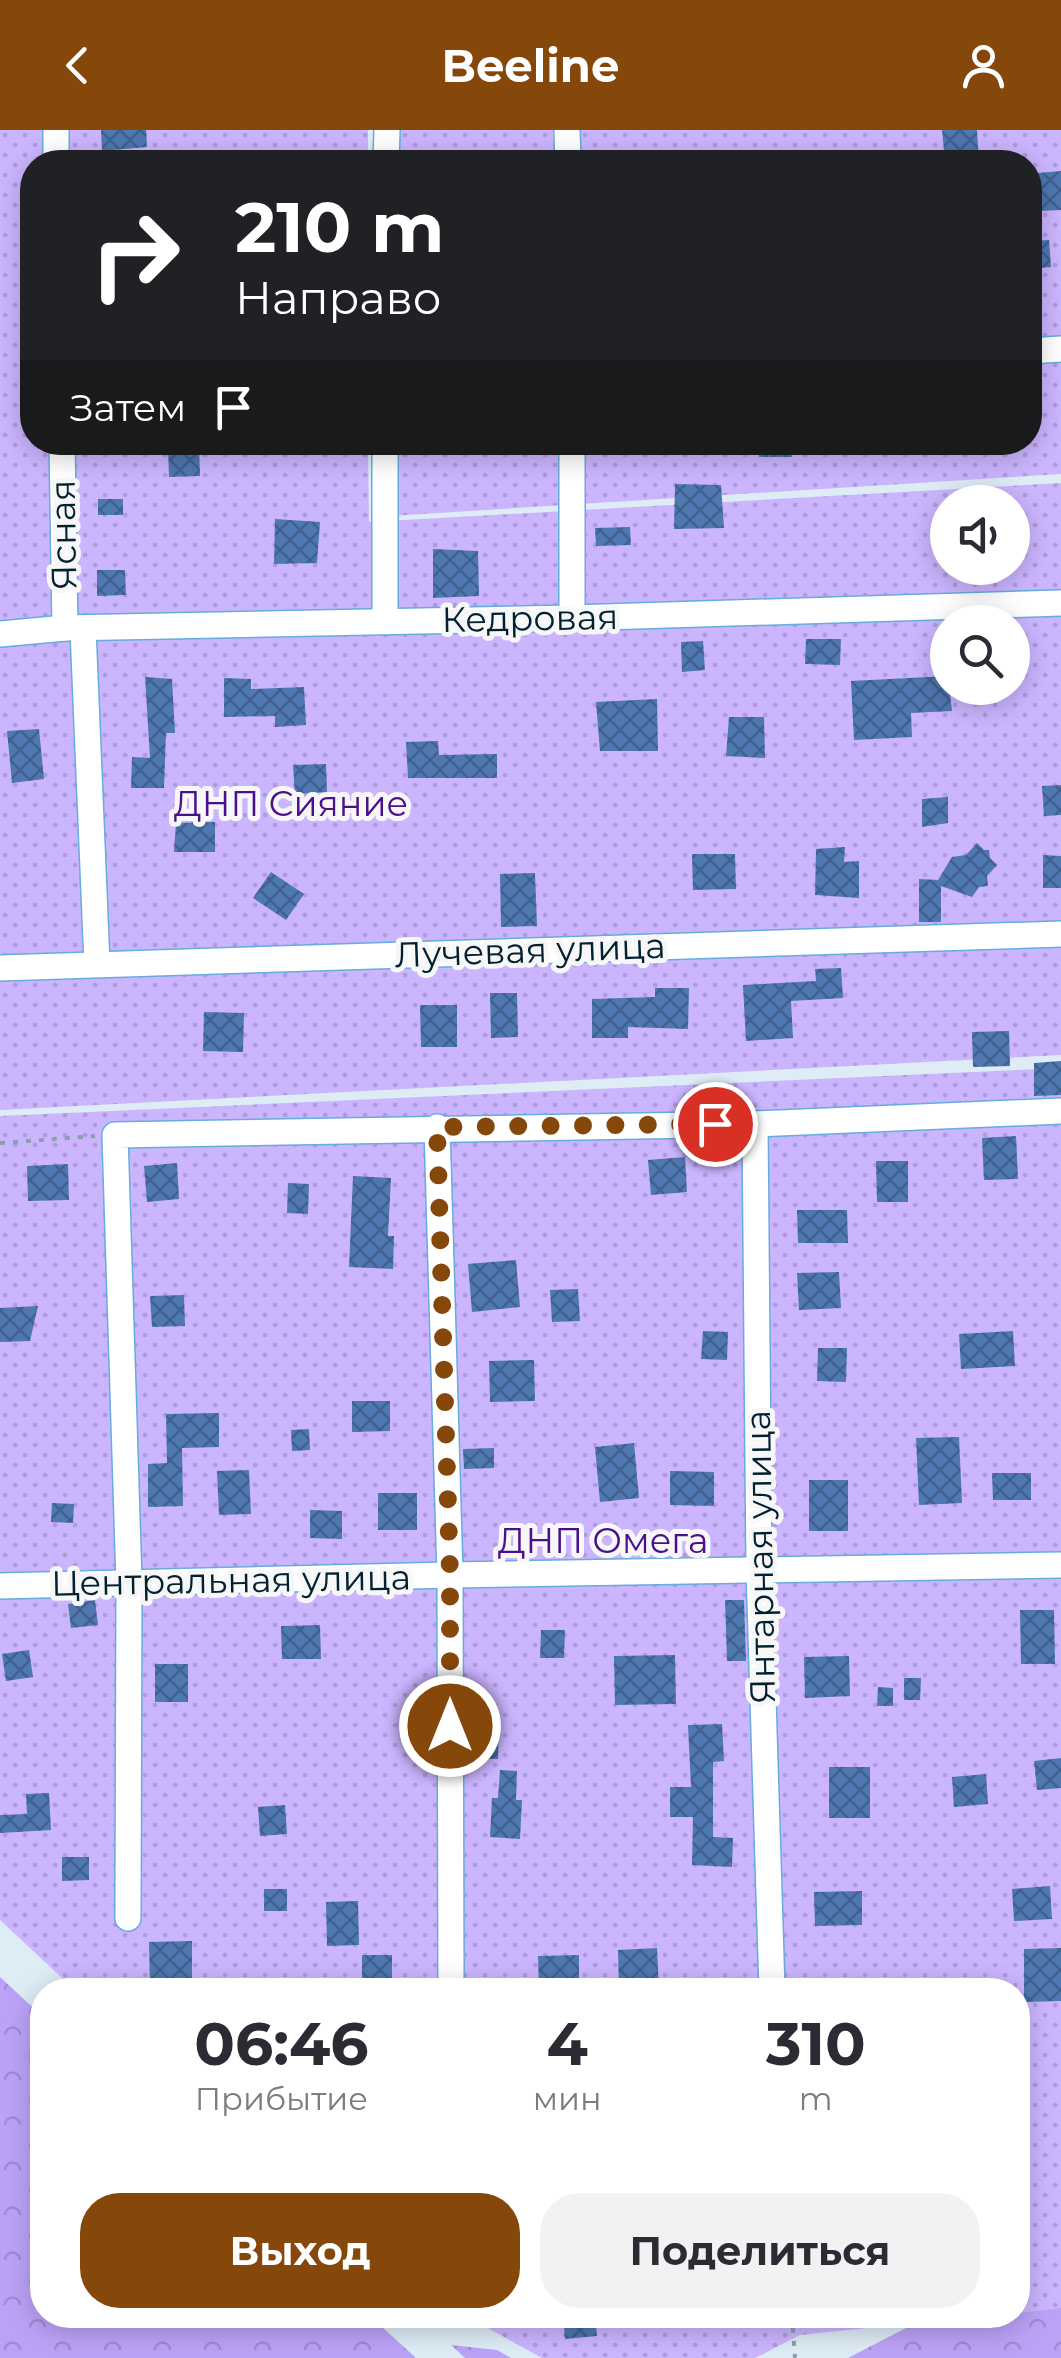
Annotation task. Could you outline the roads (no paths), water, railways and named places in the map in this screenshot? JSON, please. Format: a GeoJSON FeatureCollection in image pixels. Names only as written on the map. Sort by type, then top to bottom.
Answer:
{"type":"FeatureCollection","features":[{"type":"Feature","properties":{"kind":"street","name":"Ясная"},"geometry":{"type":"LineString","coordinates":[[63,455],[97,964]]}},
{"type":"Feature","properties":{"kind":"street"},"geometry":{"type":"LineString","coordinates":[[384,622],[385,455]]}},
{"type":"Feature","properties":{"kind":"street"},"geometry":{"type":"LineString","coordinates":[[572,455],[572,618]]}},
{"type":"Feature","properties":{"kind":"street","name":"Кедровая"},"geometry":{"type":"LineString","coordinates":[[0,634],[74,628],[572,618],[1061,602]]}},
{"type":"Feature","properties":{"kind":"street","name":"Лучевая улица"},"geometry":{"type":"LineString","coordinates":[[0,968],[1061,934]]}},
{"type":"Feature","properties":{"kind":"street"},"geometry":{"type":"LineString","coordinates":[[128,1918],[129,1582],[116,1135],[755,1124],[1061,1111]]}},
{"type":"Feature","properties":{"kind":"street","name":"Янтарная улица"},"geometry":{"type":"LineString","coordinates":[[755,1124],[759,1569],[772,1978]]}},
{"type":"Feature","properties":{"kind":"street"},"geometry":{"type":"LineString","coordinates":[[437,1127],[450,1575],[450,1978]]}},
{"type":"Feature","properties":{"kind":"street","name":"Центральная улица"},"geometry":{"type":"LineString","coordinates":[[0,1586],[1061,1565]]}},
{"type":"Feature","properties":{"kind":"park label","name":"ДНП Сияние"},"geometry":{"type":"Point","coordinates":[291,803]}},
{"type":"Feature","properties":{"kind":"park label","name":"ДНП Омега"},"geometry":{"type":"Point","coordinates":[603,1540]}}]}
